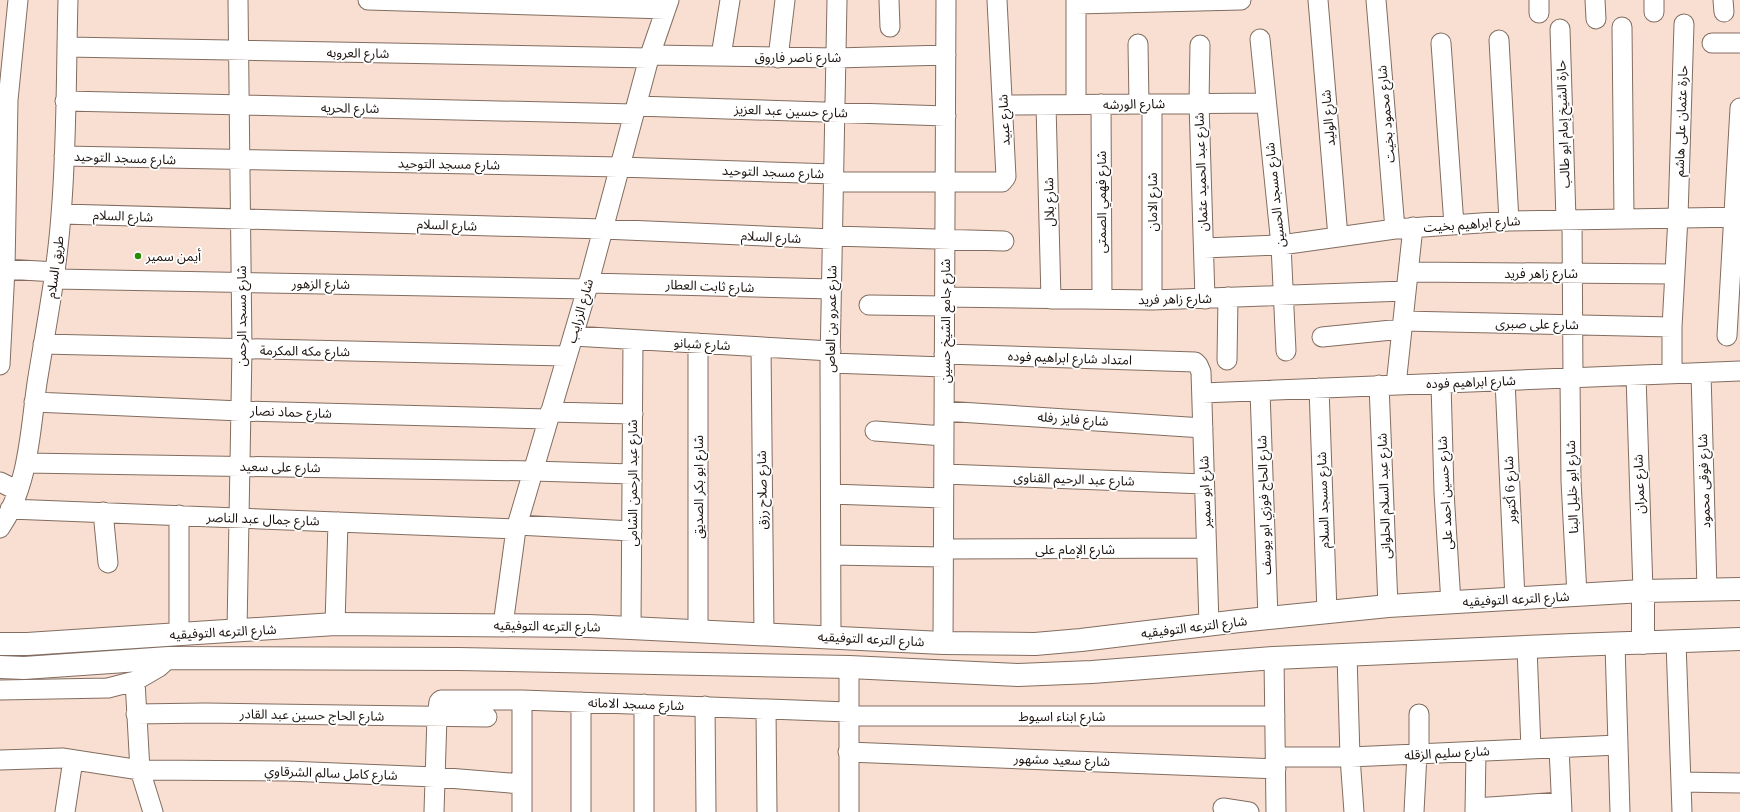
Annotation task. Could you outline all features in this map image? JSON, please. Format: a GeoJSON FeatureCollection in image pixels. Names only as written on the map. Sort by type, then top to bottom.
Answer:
{"type":"FeatureCollection","features":[{"type":"Feature","properties":{"kind":"main road","name":"شارع الترعه التوفيقيه"},"geometry":{"type":"LineString","coordinates":[[0,644],[27,644],[335,624],[631,627],[944,643],[1035,644],[1081,640],[1209,624],[1388,606],[1643,591],[1740,589]]}},
{"type":"Feature","properties":{"kind":"main road"},"geometry":{"type":"LineString","coordinates":[[1643,591],[1643,643]]}},
{"type":"Feature","properties":{"kind":"main road","name":"شارع الترعه التوفيقيه"},"geometry":{"type":"LineString","coordinates":[[0,667],[24,668],[169,658],[451,659],[849,667],[1018,675],[1092,672],[1274,658],[1740,639]]}},
{"type":"Feature","properties":{"kind":"street"},"geometry":{"type":"LineString","coordinates":[[0,365],[8,100],[8,28],[18,0]]}},
{"type":"Feature","properties":{"kind":"street","name":"طريق السلام"},"geometry":{"type":"LineString","coordinates":[[0,528],[18,491],[26,463],[34,402],[55,276],[62,214],[68,0]]}},
{"type":"Feature","properties":{"kind":"street","name":"شارع مسجد الرحمن"},"geometry":{"type":"LineString","coordinates":[[237,631],[242,349],[238,0]]}},
{"type":"Feature","properties":{"kind":"street"},"geometry":{"type":"LineString","coordinates":[[368,0],[668,4]]}},
{"type":"Feature","properties":{"kind":"street"},"geometry":{"type":"LineString","coordinates":[[721,56],[730,0]]}},
{"type":"Feature","properties":{"kind":"street"},"geometry":{"type":"LineString","coordinates":[[778,58],[785,0]]}},
{"type":"Feature","properties":{"kind":"street","name":"شارع عمرو بن العاص"},"geometry":{"type":"LineString","coordinates":[[831,637],[830,357],[836,0]]}},
{"type":"Feature","properties":{"kind":"street"},"geometry":{"type":"LineString","coordinates":[[889,0],[890,27]]}},
{"type":"Feature","properties":{"kind":"street","name":"شارع جامع الشيخ حسين"},"geometry":{"type":"LineString","coordinates":[[944,643],[943,553],[946,0]]}},
{"type":"Feature","properties":{"kind":"street","name":"شارع عبيد"},"geometry":{"type":"LineString","coordinates":[[945,182],[1002,182],[1006,177],[997,0]]}},
{"type":"Feature","properties":{"kind":"street"},"geometry":{"type":"LineString","coordinates":[[1076,104],[1076,2],[1241,0]]}},
{"type":"Feature","properties":{"kind":"street","name":"شارع الوليد"},"geometry":{"type":"LineString","coordinates":[[1318,0],[1338,237]]}},
{"type":"Feature","properties":{"kind":"street","name":"شارع محمود بخيت"},"geometry":{"type":"LineString","coordinates":[[1376,0],[1404,228]]}},
{"type":"Feature","properties":{"kind":"street"},"geometry":{"type":"LineString","coordinates":[[1595,0],[1596,20]]}},
{"type":"Feature","properties":{"kind":"street","name":"شارع الزرايب"},"geometry":{"type":"LineString","coordinates":[[503,625],[517,527],[566,356],[588,286],[650,57],[668,4]]}},
{"type":"Feature","properties":{"kind":"street","name":"حارة عثمان على هاشم"},"geometry":{"type":"LineString","coordinates":[[1672,374],[1672,327],[1678,217],[1684,24]]}},
{"type":"Feature","properties":{"kind":"street"},"geometry":{"type":"LineString","coordinates":[[1622,27],[1624,218]]}},
{"type":"Feature","properties":{"kind":"street","name":"حارة الشيخ إمام ابو طالب"},"geometry":{"type":"LineString","coordinates":[[1560,29],[1569,219]]}},
{"type":"Feature","properties":{"kind":"street","name":"شارع مسجد الحسين"},"geometry":{"type":"LineString","coordinates":[[1260,39],[1281,245],[1286,351]]}},
{"type":"Feature","properties":{"kind":"street"},"geometry":{"type":"LineString","coordinates":[[1499,40],[1509,220]]}},
{"type":"Feature","properties":{"kind":"street"},"geometry":{"type":"LineString","coordinates":[[1441,43],[1454,225]]}},
{"type":"Feature","properties":{"kind":"street"},"geometry":{"type":"LineString","coordinates":[[1712,43],[1740,43]]}},
{"type":"Feature","properties":{"kind":"street","name":"شارع الامان"},"geometry":{"type":"LineString","coordinates":[[1138,44],[1145,104],[1152,300]]}},
{"type":"Feature","properties":{"kind":"street","name":"شارع عبد الحميد عثمان"},"geometry":{"type":"LineString","coordinates":[[1200,45],[1199,103],[1205,299]]}},
{"type":"Feature","properties":{"kind":"street","name":"شارع العروبه"},"geometry":{"type":"LineString","coordinates":[[67,46],[650,57]]}},
{"type":"Feature","properties":{"kind":"street","name":"شارع ناصر فاروق"},"geometry":{"type":"LineString","coordinates":[[650,57],[721,56],[836,58],[946,55]]}},
{"type":"Feature","properties":{"kind":"street","name":"شارع الحريه"},"geometry":{"type":"LineString","coordinates":[[66,101],[240,105],[635,110]]}},
{"type":"Feature","properties":{"kind":"street","name":"شارع الورشه"},"geometry":{"type":"LineString","coordinates":[[1003,105],[1266,102]]}},
{"type":"Feature","properties":{"kind":"street","name":"شارع فهمي الصمتى"},"geometry":{"type":"LineString","coordinates":[[1101,104],[1102,299]]}},
{"type":"Feature","properties":{"kind":"street","name":"شارع بلال"},"geometry":{"type":"LineString","coordinates":[[1046,105],[1051,299]]}},
{"type":"Feature","properties":{"kind":"street"},"geometry":{"type":"LineString","coordinates":[[1727,336],[1737,217],[1740,108]]}},
{"type":"Feature","properties":{"kind":"street","name":"شارع حسين عبد العزيز"},"geometry":{"type":"LineString","coordinates":[[635,110],[835,112],[946,116]]}},
{"type":"Feature","properties":{"kind":"street","name":"شارع مسجد التوحيد"},"geometry":{"type":"LineString","coordinates":[[64,156],[240,161],[619,167],[945,182]]}},
{"type":"Feature","properties":{"kind":"street","name":"شارع السلام"},"geometry":{"type":"LineString","coordinates":[[62,214],[833,237]]}},
{"type":"Feature","properties":{"kind":"street","name":"شارع ابراهيم بخيت"},"geometry":{"type":"LineString","coordinates":[[1204,248],[1281,245],[1404,228],[1509,220],[1737,217]]}},
{"type":"Feature","properties":{"kind":"street","name":"شارع ابو خليل البنا"},"geometry":{"type":"LineString","coordinates":[[1569,219],[1573,325],[1571,481],[1577,595]]}},
{"type":"Feature","properties":{"kind":"street","name":"شارع عبد السلام الحلوانى"},"geometry":{"type":"LineString","coordinates":[[1388,606],[1388,385],[1402,325],[1408,272],[1404,228]]}},
{"type":"Feature","properties":{"kind":"street"},"geometry":{"type":"LineString","coordinates":[[833,237],[1004,241]]}},
{"type":"Feature","properties":{"kind":"street","name":"شارع الزهور"},"geometry":{"type":"LineString","coordinates":[[3,269],[55,276],[241,282],[588,286]]}},
{"type":"Feature","properties":{"kind":"street","name":"شارع زاهر فريد"},"geometry":{"type":"LineString","coordinates":[[1408,272],[1674,274]]}},
{"type":"Feature","properties":{"kind":"street","name":"شارع ثابت العطار"},"geometry":{"type":"LineString","coordinates":[[588,286],[832,289]]}},
{"type":"Feature","properties":{"kind":"street","name":"شارع زاهر فريد"},"geometry":{"type":"LineString","coordinates":[[869,305],[945,301],[1051,299],[1205,299],[1406,291]]}},
{"type":"Feature","properties":{"kind":"street"},"geometry":{"type":"LineString","coordinates":[[1228,297],[1228,360]]}},
{"type":"Feature","properties":{"kind":"street","name":"شارع على صبرى"},"geometry":{"type":"LineString","coordinates":[[1322,337],[1402,325],[1573,325],[1672,327]]}},
{"type":"Feature","properties":{"kind":"street","name":"شارع شبانو"},"geometry":{"type":"LineString","coordinates":[[572,336],[761,347],[830,357]]}},
{"type":"Feature","properties":{"kind":"street","name":"شارع عبد الرحمن الشامى"},"geometry":{"type":"LineString","coordinates":[[631,627],[633,340]]}},
{"type":"Feature","properties":{"kind":"street","name":"شارع ابو بكر الصديق"},"geometry":{"type":"LineString","coordinates":[[698,343],[698,631]]}},
{"type":"Feature","properties":{"kind":"street","name":"شارع مكه المكرمة"},"geometry":{"type":"LineString","coordinates":[[43,344],[566,356]]}},
{"type":"Feature","properties":{"kind":"street","name":"شارع صلاح رزق"},"geometry":{"type":"LineString","coordinates":[[761,347],[764,634]]}},
{"type":"Feature","properties":{"kind":"street","name":"امتداد شارع ابراهيم فوده"},"geometry":{"type":"LineString","coordinates":[[830,357],[944,360],[1195,362]]}},
{"type":"Feature","properties":{"kind":"street","name":"شارع ابو سمير"},"geometry":{"type":"LineString","coordinates":[[1195,362],[1201,372],[1209,624]]}},
{"type":"Feature","properties":{"kind":"street","name":"شارع ابراهيم فوده"},"geometry":{"type":"LineString","coordinates":[[1202,393],[1740,371]]}},
{"type":"Feature","properties":{"kind":"street","name":"شارع فوقى محمود"},"geometry":{"type":"LineString","coordinates":[[1701,373],[1708,589]]}},
{"type":"Feature","properties":{"kind":"street","name":"شارع عمران"},"geometry":{"type":"LineString","coordinates":[[1636,376],[1643,591]]}},
{"type":"Feature","properties":{"kind":"street","name":"شارع 6 أكتوبر"},"geometry":{"type":"LineString","coordinates":[[1505,381],[1515,599]]}},
{"type":"Feature","properties":{"kind":"street","name":"شارع حسين احمد على"},"geometry":{"type":"LineString","coordinates":[[1440,383],[1444,492],[1451,603]]}},
{"type":"Feature","properties":{"kind":"street","name":"شارع مسجد السلام"},"geometry":{"type":"LineString","coordinates":[[1319,388],[1327,612]]}},
{"type":"Feature","properties":{"kind":"street","name":"شارع الحاج فوزي ابو يوسف"},"geometry":{"type":"LineString","coordinates":[[1260,391],[1268,618]]}},
{"type":"Feature","properties":{"kind":"street","name":"شارع حماد نصار"},"geometry":{"type":"LineString","coordinates":[[34,402],[241,411],[549,416],[633,414]]}},
{"type":"Feature","properties":{"kind":"street","name":"شارع فايز رفله"},"geometry":{"type":"LineString","coordinates":[[944,411],[1202,428]]}},
{"type":"Feature","properties":{"kind":"street"},"geometry":{"type":"LineString","coordinates":[[875,431],[944,436]]}},
{"type":"Feature","properties":{"kind":"street","name":"شارع على سعيد"},"geometry":{"type":"LineString","coordinates":[[26,463],[533,471],[632,474]]}},
{"type":"Feature","properties":{"kind":"street","name":"شارع عبد الرحيم القناوى"},"geometry":{"type":"LineString","coordinates":[[944,474],[1204,484]]}},
{"type":"Feature","properties":{"kind":"street"},"geometry":{"type":"LineString","coordinates":[[0,482],[18,491]]}},
{"type":"Feature","properties":{"kind":"street"},"geometry":{"type":"LineString","coordinates":[[830,494],[944,498]]}},
{"type":"Feature","properties":{"kind":"street","name":"شارع جمال عبد الناصر"},"geometry":{"type":"LineString","coordinates":[[10,509],[338,522],[632,530]]}},
{"type":"Feature","properties":{"kind":"street"},"geometry":{"type":"LineString","coordinates":[[102,512],[108,563]]}},
{"type":"Feature","properties":{"kind":"street"},"geometry":{"type":"LineString","coordinates":[[179,516],[179,634]]}},
{"type":"Feature","properties":{"kind":"street"},"geometry":{"type":"LineString","coordinates":[[335,624],[338,522]]}},
{"type":"Feature","properties":{"kind":"street","name":"شارع الإمام على"},"geometry":{"type":"LineString","coordinates":[[830,555],[1206,548]]}},
{"type":"Feature","properties":{"kind":"street"},"geometry":{"type":"LineString","coordinates":[[1676,642],[1682,812]]}},
{"type":"Feature","properties":{"kind":"street"},"geometry":{"type":"LineString","coordinates":[[1615,644],[1620,812]]}},
{"type":"Feature","properties":{"kind":"street"},"geometry":{"type":"LineString","coordinates":[[1527,648],[1532,749]]}},
{"type":"Feature","properties":{"kind":"street"},"geometry":{"type":"LineString","coordinates":[[1347,655],[1350,757],[1354,812]]}},
{"type":"Feature","properties":{"kind":"street"},"geometry":{"type":"LineString","coordinates":[[0,690],[108,688],[135,681],[159,668],[169,658]]}},
{"type":"Feature","properties":{"kind":"street"},"geometry":{"type":"LineString","coordinates":[[1274,658],[1276,812]]}},
{"type":"Feature","properties":{"kind":"street"},"geometry":{"type":"LineString","coordinates":[[849,667],[849,812]]}},
{"type":"Feature","properties":{"kind":"street"},"geometry":{"type":"LineString","coordinates":[[135,681],[140,770],[153,812]]}},
{"type":"Feature","properties":{"kind":"street","name":"شارع مسجد الامانه"},"geometry":{"type":"LineString","coordinates":[[437,716],[438,702],[443,699],[705,706],[848,714]]}},
{"type":"Feature","properties":{"kind":"street"},"geometry":{"type":"LineString","coordinates":[[522,700],[522,812]]}},
{"type":"Feature","properties":{"kind":"street"},"geometry":{"type":"LineString","coordinates":[[581,702],[581,812]]}},
{"type":"Feature","properties":{"kind":"street"},"geometry":{"type":"LineString","coordinates":[[644,704],[644,812]]}},
{"type":"Feature","properties":{"kind":"street"},"geometry":{"type":"LineString","coordinates":[[705,706],[706,812]]}},
{"type":"Feature","properties":{"kind":"street"},"geometry":{"type":"LineString","coordinates":[[766,709],[767,812]]}},
{"type":"Feature","properties":{"kind":"street","name":"شارع الحاج حسين عبد القادر"},"geometry":{"type":"LineString","coordinates":[[136,714],[205,713],[487,716]]}},
{"type":"Feature","properties":{"kind":"street","name":"شارع ابناء اسيوط"},"geometry":{"type":"LineString","coordinates":[[848,714],[1275,716]]}},
{"type":"Feature","properties":{"kind":"street"},"geometry":{"type":"LineString","coordinates":[[1414,812],[1419,714]]}},
{"type":"Feature","properties":{"kind":"street"},"geometry":{"type":"LineString","coordinates":[[434,812],[437,716]]}},
{"type":"Feature","properties":{"kind":"street","name":"شارع سليم الزقله"},"geometry":{"type":"LineString","coordinates":[[1276,763],[1350,757],[1618,745]]}},
{"type":"Feature","properties":{"kind":"street"},"geometry":{"type":"LineString","coordinates":[[1476,752],[1475,810],[1562,807],[1559,748]]}},
{"type":"Feature","properties":{"kind":"street","name":"شارع سعيد مشهور"},"geometry":{"type":"LineString","coordinates":[[848,752],[1276,763]]}},
{"type":"Feature","properties":{"kind":"street","name":"شارع كامل سالم الشرقاوي"},"geometry":{"type":"LineString","coordinates":[[0,760],[62,758],[140,770],[287,771],[435,777],[522,784]]}},
{"type":"Feature","properties":{"kind":"street"},"geometry":{"type":"LineString","coordinates":[[65,812],[73,760]]}},
{"type":"Feature","properties":{"kind":"street"},"geometry":{"type":"LineString","coordinates":[[1681,782],[1740,783]]}},
{"type":"Feature","properties":{"kind":"street"},"geometry":{"type":"LineString","coordinates":[[1223,808],[1249,812]]}},
{"type":"Feature","properties":{"kind":"place","name":"أيمن سمير"},"geometry":{"type":"Point","coordinates":[138,256]}}]}
